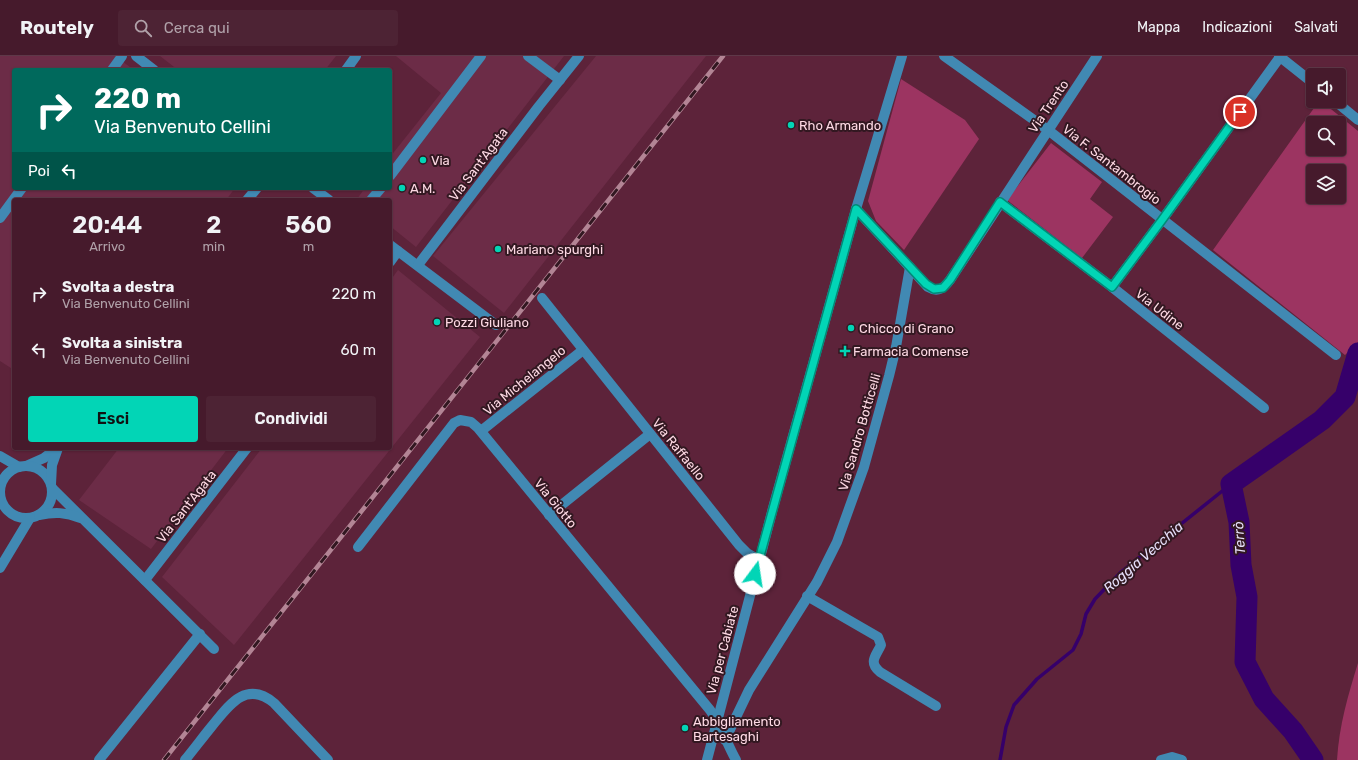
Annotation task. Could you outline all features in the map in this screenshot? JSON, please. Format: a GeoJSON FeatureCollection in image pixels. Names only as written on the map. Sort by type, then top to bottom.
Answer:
{"type":"FeatureCollection","features":[{"type":"Feature","properties":{"kind":"street"},"geometry":{"type":"LineString","coordinates":[[113,68],[122,56]]}},
{"type":"Feature","properties":{"kind":"street"},"geometry":{"type":"LineString","coordinates":[[136,56],[151,68]]}},
{"type":"Feature","properties":{"kind":"street"},"geometry":{"type":"LineString","coordinates":[[347,68],[356,56]]}},
{"type":"Feature","properties":{"kind":"street"},"geometry":{"type":"LineString","coordinates":[[392,173],[481,56]]}},
{"type":"Feature","properties":{"kind":"street"},"geometry":{"type":"LineString","coordinates":[[528,56],[560,80]]}},
{"type":"Feature","properties":{"kind":"street","name":"Via Sant'Agata"},"geometry":{"type":"LineString","coordinates":[[418,265],[579,56]]}},
{"type":"Feature","properties":{"kind":"street","name":"Via per Cabiate"},"geometry":{"type":"LineString","coordinates":[[707,760],[759,560],[856,209],[902,56]]}},
{"type":"Feature","properties":{"kind":"street","name":"Via F. Santambrogio"},"geometry":{"type":"LineString","coordinates":[[944,56],[1048,130],[1336,355]]}},
{"type":"Feature","properties":{"kind":"street","name":"Via Trento"},"geometry":{"type":"LineString","coordinates":[[910,267],[931,288],[938,290],[943,288],[950,280],[1020,171],[1097,56]]}},
{"type":"Feature","properties":{"kind":"street"},"geometry":{"type":"LineString","coordinates":[[1112,287],[1280,56],[1306,77]]}},
{"type":"Feature","properties":{"kind":"street"},"geometry":{"type":"LineString","coordinates":[[1343,108],[1358,120]]}},
{"type":"Feature","properties":{"kind":"street"},"geometry":{"type":"LineString","coordinates":[[249,198],[255,190]]}},
{"type":"Feature","properties":{"kind":"street"},"geometry":{"type":"LineString","coordinates":[[316,190],[326,198]]}},
{"type":"Feature","properties":{"kind":"street"},"geometry":{"type":"LineString","coordinates":[[0,218],[12,202]]}},
{"type":"Feature","properties":{"kind":"street","name":"Via Udine"},"geometry":{"type":"LineString","coordinates":[[1000,202],[1112,287],[1264,408]]}},
{"type":"Feature","properties":{"kind":"street"},"geometry":{"type":"LineString","coordinates":[[856,209],[910,267]]}},
{"type":"Feature","properties":{"kind":"street"},"geometry":{"type":"LineString","coordinates":[[394,248],[496,325]]}},
{"type":"Feature","properties":{"kind":"street","name":"Via Sandro Botticelli"},"geometry":{"type":"LineString","coordinates":[[725,740],[749,690],[808,596],[835,548],[864,467],[894,357],[910,267]]}},
{"type":"Feature","properties":{"kind":"street","name":"Via Raffaello"},"geometry":{"type":"LineString","coordinates":[[542,298],[739,545],[747,553],[759,560]]}},
{"type":"Feature","properties":{"kind":"street","name":"Via Michelangelo"},"geometry":{"type":"LineString","coordinates":[[481,431],[583,350]]}},
{"type":"Feature","properties":{"kind":"street","name":"Via Giotto"},"geometry":{"type":"LineString","coordinates":[[358,547],[454,423],[460,420],[475,425],[718,720],[725,740],[736,760]]}},
{"type":"Feature","properties":{"kind":"street"},"geometry":{"type":"LineString","coordinates":[[549,515],[650,434]]}},
{"type":"Feature","properties":{"kind":"street"},"geometry":{"type":"LineString","coordinates":[[0,516],[0,487],[4,478],[10,471],[44,458],[55,450]]}},
{"type":"Feature","properties":{"kind":"street"},"geometry":{"type":"LineString","coordinates":[[0,568],[34,517],[42,513],[49,504],[52,487],[52,465],[57,450]]}},
{"type":"Feature","properties":{"kind":"street","name":"Via Sant'Agata"},"geometry":{"type":"LineString","coordinates":[[145,580],[245,450]]}},
{"type":"Feature","properties":{"kind":"street"},"geometry":{"type":"LineString","coordinates":[[0,456],[22,467],[34,468],[42,472],[48,478],[52,487],[83,519],[214,649]]}},
{"type":"Feature","properties":{"kind":"street"},"geometry":{"type":"LineString","coordinates":[[1,496],[7,510],[22,518],[61,512],[72,514],[83,519]]}},
{"type":"Feature","properties":{"kind":"street"},"geometry":{"type":"LineString","coordinates":[[808,596],[878,637],[881,645],[874,656],[873,661],[878,670],[936,706]]}},
{"type":"Feature","properties":{"kind":"street"},"geometry":{"type":"LineString","coordinates":[[99,760],[200,634]]}},
{"type":"Feature","properties":{"kind":"street"},"geometry":{"type":"LineString","coordinates":[[185,760],[230,704],[244,695],[251,693],[262,695],[274,703],[328,760]]}},
{"type":"Feature","properties":{"kind":"street"},"geometry":{"type":"LineString","coordinates":[[1161,760],[1172,757],[1182,760]]}},
{"type":"Feature","properties":{"kind":"shaded area"},"geometry":{"type":"Polygon","coordinates":[[[0,56],[115,56],[131,68],[12,68],[12,190],[234,190],[228,198],[12,198],[12,369],[0,361],[0,56]]]}},
{"type":"Feature","properties":{"kind":"shaded area"},"geometry":{"type":"Polygon","coordinates":[[[160,56],[336,56],[327,68],[175,68],[160,56]]]}},
{"type":"Feature","properties":{"kind":"shaded area"},"geometry":{"type":"Polygon","coordinates":[[[396,56],[564,56],[416,247],[392,228],[392,198],[358,198],[364,190],[392,190],[392,154],[441,93],[396,56]]]}},
{"type":"Feature","properties":{"kind":"shaded area"},"geometry":{"type":"Polygon","coordinates":[[[596,56],[706,56],[504,313],[433,256],[596,56]]]}},
{"type":"Feature","properties":{"kind":"shaded area"},"geometry":{"type":"Polygon","coordinates":[[[901,79],[965,120],[979,139],[904,250],[876,221],[868,201],[901,79]]]}},
{"type":"Feature","properties":{"kind":"shaded area"},"geometry":{"type":"Polygon","coordinates":[[[1314,108],[1330,108],[1340,116],[1308,116],[1314,108]]]}},
{"type":"Feature","properties":{"kind":"shaded area"},"geometry":{"type":"Polygon","coordinates":[[[1306,119],[1306,156],[1346,156],[1346,121],[1358,131],[1358,342],[1345,355],[1213,250],[1306,119]]]}},
{"type":"Feature","properties":{"kind":"shaded area"},"geometry":{"type":"Polygon","coordinates":[[[1051,143],[1102,182],[1090,199],[1113,217],[1082,258],[1007,200],[1051,143]]]}},
{"type":"Feature","properties":{"kind":"shaded area"},"geometry":{"type":"Polygon","coordinates":[[[398,270],[480,337],[392,447],[392,278],[398,270]]]}},
{"type":"Feature","properties":{"kind":"shaded area"},"geometry":{"type":"Polygon","coordinates":[[[117,450],[226,450],[151,549],[79,500],[117,450]]]}},
{"type":"Feature","properties":{"kind":"shaded area"},"geometry":{"type":"Polygon","coordinates":[[[260,450],[390,450],[234,645],[162,577],[260,450]]]}},
{"type":"Feature","properties":{"kind":"shaded area"},"geometry":{"type":"Polygon","coordinates":[[[1358,663],[1358,760],[1337,760],[1347,699],[1358,663]]]}},
{"type":"Feature","properties":{"kind":"waterway","name":"Terrò"},"geometry":{"type":"LineString","coordinates":[[1313,760],[1293,731],[1264,699],[1245,662],[1247,597],[1241,565],[1239,522],[1231,484],[1322,420],[1345,397],[1358,353]]}},
{"type":"Feature","properties":{"kind":"waterway","name":"Roggia Vecchia"},"geometry":{"type":"LineString","coordinates":[[1000,760],[1006,727],[1014,705],[1037,679],[1073,650],[1081,634],[1086,614],[1095,599],[1121,572],[1231,484]]}},
{"type":"Feature","properties":{"kind":"railway"},"geometry":{"type":"LineString","coordinates":[[164,760],[723,56]]}},
{"type":"Feature","properties":{"kind":"place","name":"Rho Armando"},"geometry":{"type":"Point","coordinates":[791,125]}},
{"type":"Feature","properties":{"kind":"place","name":"Via"},"geometry":{"type":"Point","coordinates":[423,160]}},
{"type":"Feature","properties":{"kind":"place","name":"A.M."},"geometry":{"type":"Point","coordinates":[402,188]}},
{"type":"Feature","properties":{"kind":"place","name":"Mariano spurghi"},"geometry":{"type":"Point","coordinates":[498,249]}},
{"type":"Feature","properties":{"kind":"place","name":"Pozzi Giuliano"},"geometry":{"type":"Point","coordinates":[437,322]}},
{"type":"Feature","properties":{"kind":"place","name":"Chicco di Grano"},"geometry":{"type":"Point","coordinates":[851,328]}},
{"type":"Feature","properties":{"kind":"place","name":"Farmacia Comense"},"geometry":{"type":"Point","coordinates":[845,351]}},
{"type":"Feature","properties":{"kind":"place","name":"Abbigliamento Bartesaghi"},"geometry":{"type":"Point","coordinates":[685,728]}},
{"type":"Feature","properties":{"kind":"route"},"geometry":{"type":"LineString","coordinates":[[755,574],[856,209],[926,284],[934,289],[938,290],[943,288],[950,280],[1000,202],[1112,287],[1240,112]]}}]}
